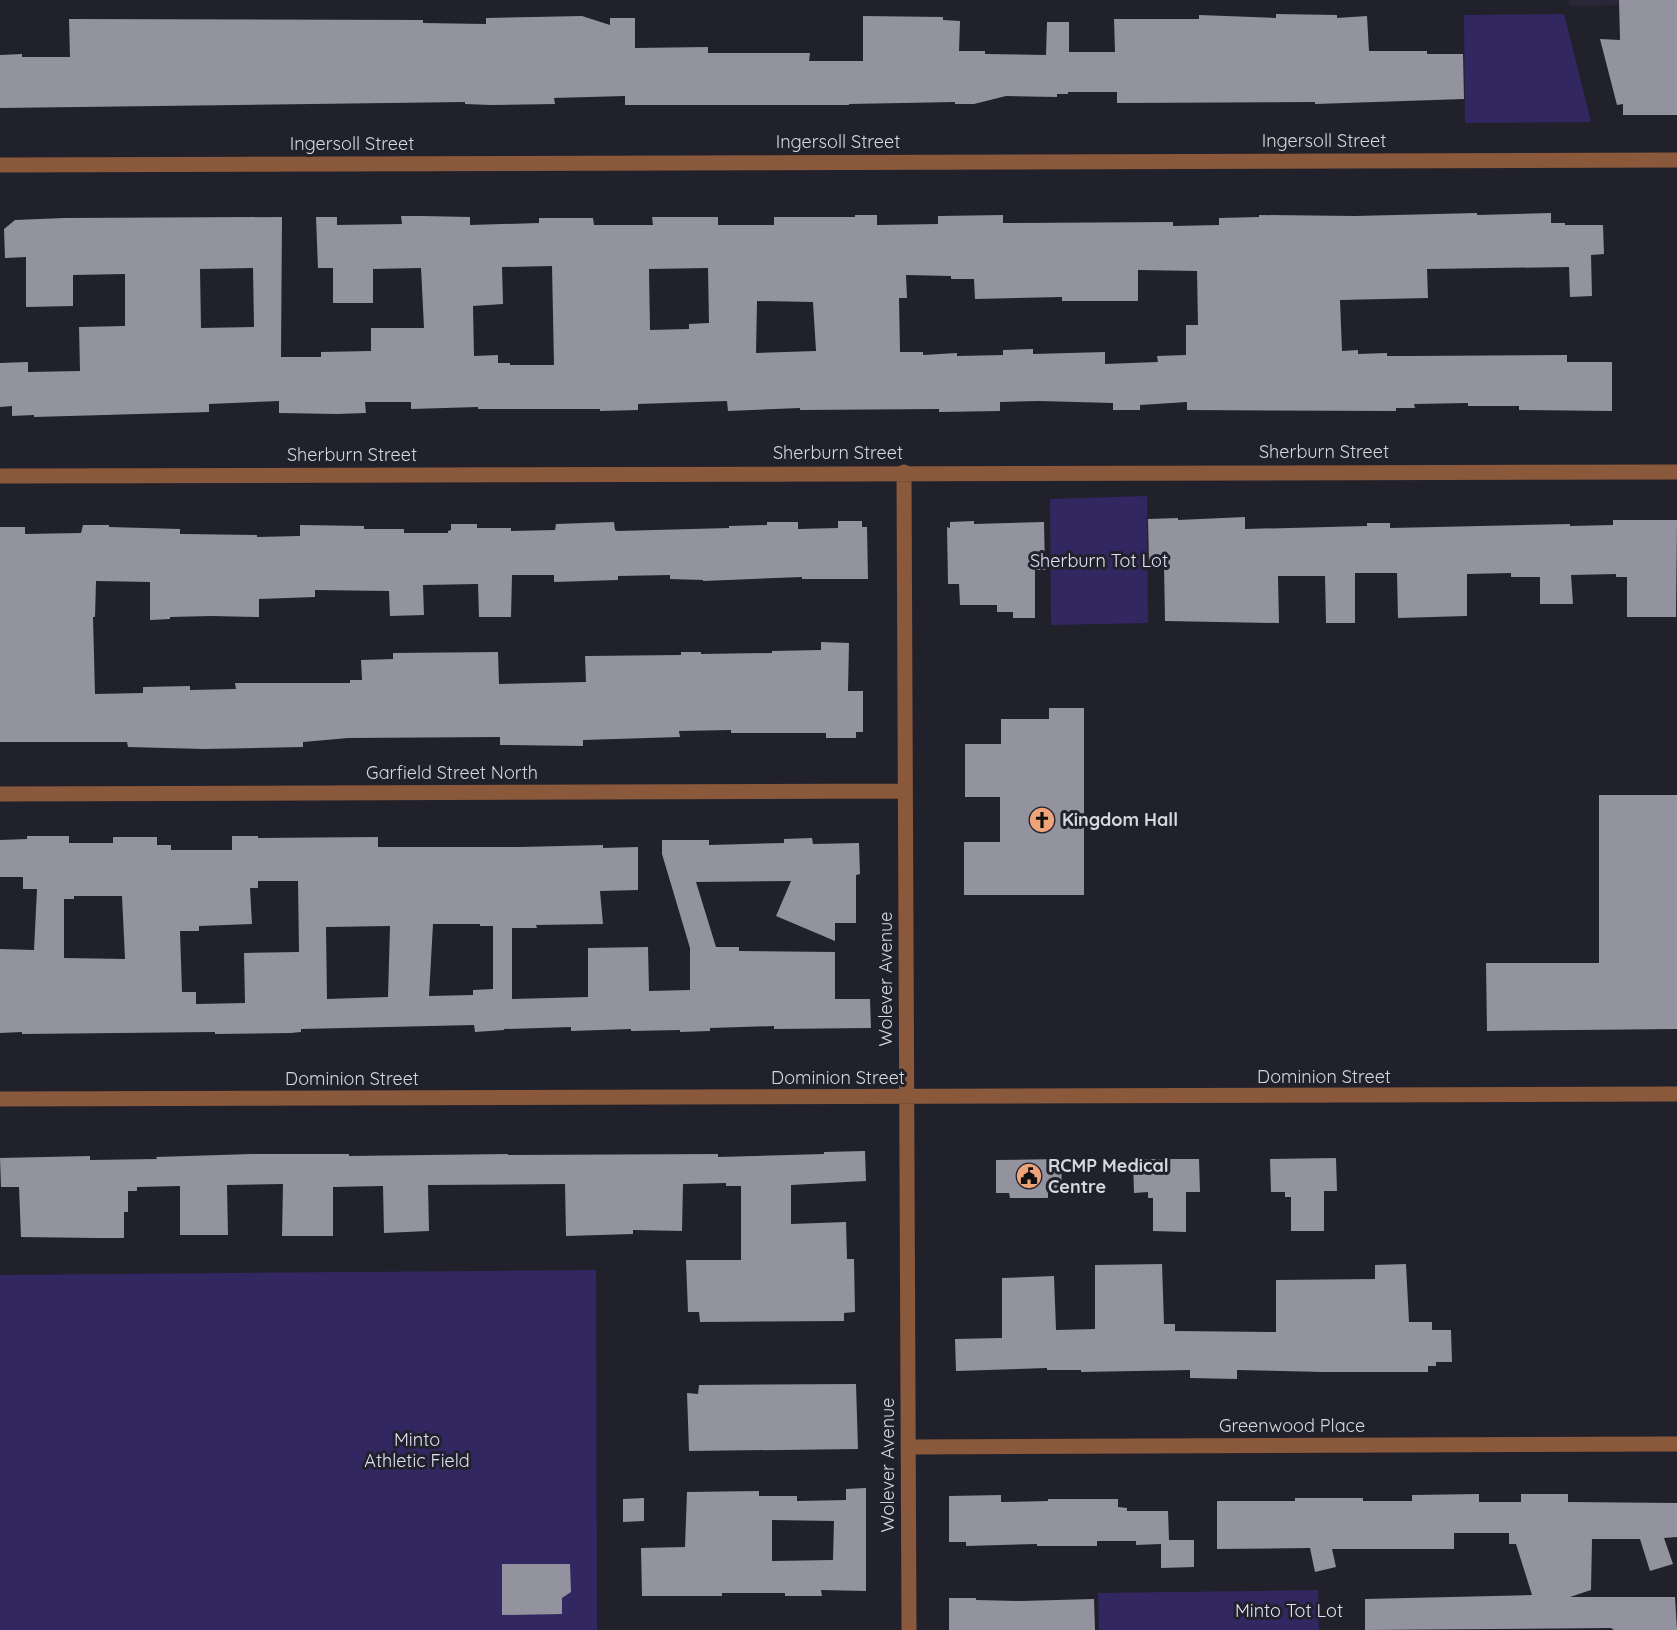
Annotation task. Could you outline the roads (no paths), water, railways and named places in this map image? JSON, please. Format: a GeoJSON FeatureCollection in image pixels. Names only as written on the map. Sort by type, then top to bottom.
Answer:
{"type":"FeatureCollection","features":[{"type":"Feature","properties":{"kind":"street","name":"Ingersoll Street"},"geometry":{"type":"LineString","coordinates":[[0,165],[1677,160]]}},
{"type":"Feature","properties":{"kind":"street","name":"Sherburn Street"},"geometry":{"type":"LineString","coordinates":[[0,476],[904,472],[1677,472]]}},
{"type":"Feature","properties":{"kind":"street","name":"Wolever Avenue"},"geometry":{"type":"LineString","coordinates":[[904,472],[909,1630]]}},
{"type":"Feature","properties":{"kind":"street","name":"Garfield Street North"},"geometry":{"type":"LineString","coordinates":[[0,794],[905,791]]}},
{"type":"Feature","properties":{"kind":"street","name":"Dominion Street"},"geometry":{"type":"LineString","coordinates":[[0,1099],[1677,1094]]}},
{"type":"Feature","properties":{"kind":"street","name":"Greenwood Place"},"geometry":{"type":"LineString","coordinates":[[908,1447],[1677,1444]]}},
{"type":"Feature","properties":{"kind":"place","name":"Kingdom Hall"},"geometry":{"type":"Point","coordinates":[1042,820]}},
{"type":"Feature","properties":{"kind":"place","name":"RCMP Medical Centre"},"geometry":{"type":"Point","coordinates":[1029,1176]}},
{"type":"Feature","properties":{"kind":"park label","name":"Sherburn Tot Lot"},"geometry":{"type":"Point","coordinates":[1099,561]}},
{"type":"Feature","properties":{"kind":"park label","name":"Minto Athletic Field"},"geometry":{"type":"Point","coordinates":[417,1450]}},
{"type":"Feature","properties":{"kind":"park label","name":"Minto Tot Lot"},"geometry":{"type":"Point","coordinates":[1289,1611]}}]}
